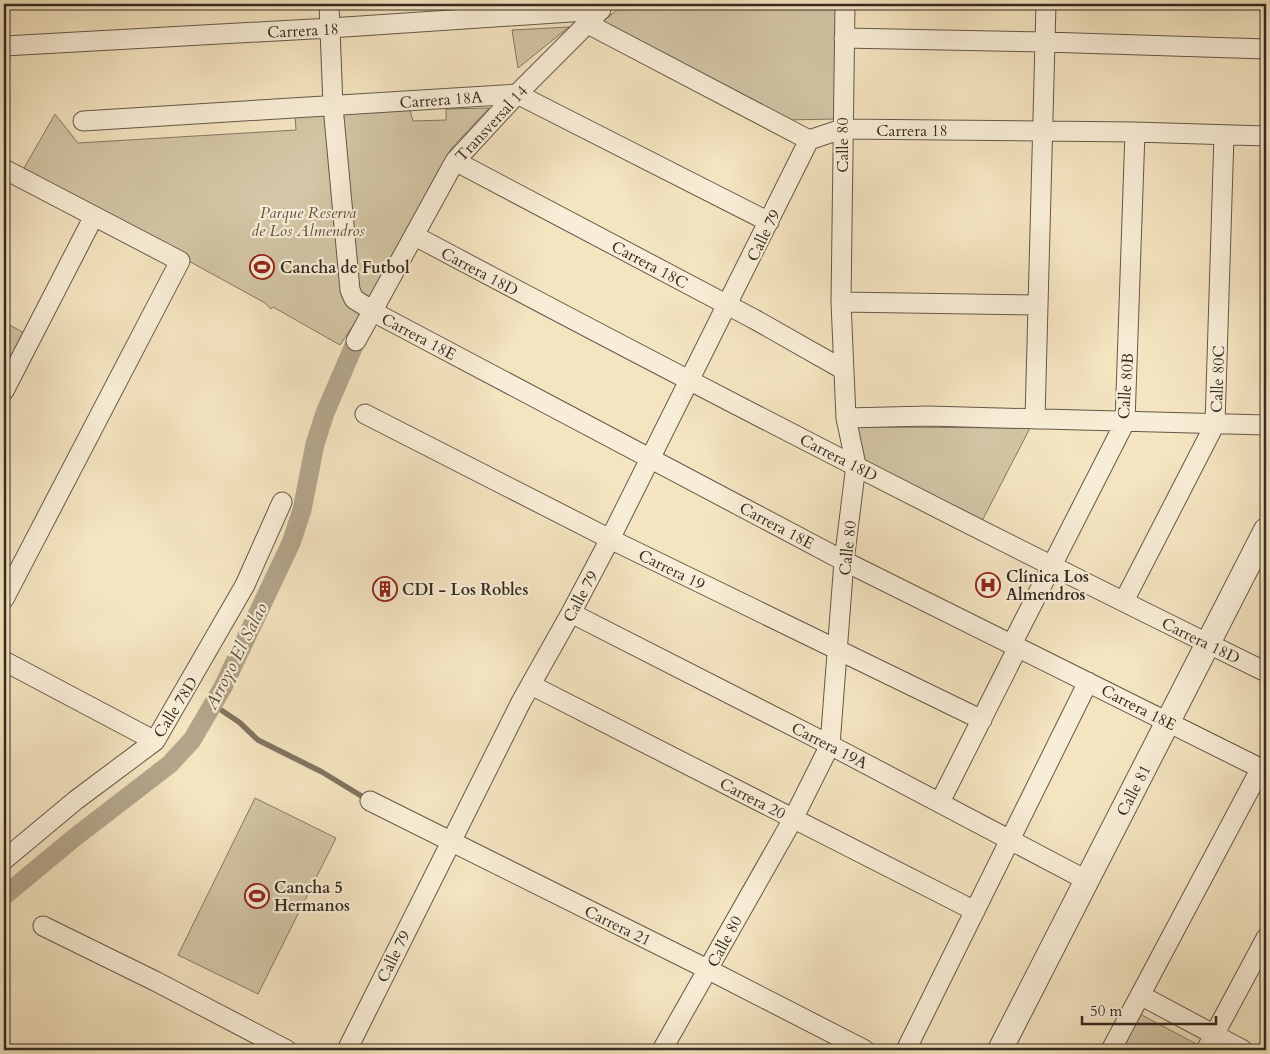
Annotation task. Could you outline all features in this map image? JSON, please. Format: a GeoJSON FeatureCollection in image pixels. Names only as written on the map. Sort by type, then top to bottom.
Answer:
{"type":"FeatureCollection","features":[{"type":"Feature","properties":{"kind":"street","name":"Carrera 18E"},"geometry":{"type":"LineString","coordinates":[[329,4],[334,106],[350,290],[354,299],[372,311],[844,561],[1264,770]]}},
{"type":"Feature","properties":{"kind":"street","name":"Calle 80"},"geometry":{"type":"LineString","coordinates":[[662,1050],[748,895],[793,819],[830,745],[839,650],[844,561],[856,465],[846,418],[841,302],[845,4]]}},
{"type":"Feature","properties":{"kind":"street"},"geometry":{"type":"LineString","coordinates":[[1035,418],[1046,4]]}},
{"type":"Feature","properties":{"kind":"street","name":"Carrera 18"},"geometry":{"type":"LineString","coordinates":[[4,46],[330,28],[600,10]]}},
{"type":"Feature","properties":{"kind":"street"},"geometry":{"type":"LineString","coordinates":[[600,10],[809,140]]}},
{"type":"Feature","properties":{"kind":"street","name":"Transversal 14"},"geometry":{"type":"LineString","coordinates":[[356,341],[455,161],[517,94],[600,10]]}},
{"type":"Feature","properties":{"kind":"street"},"geometry":{"type":"LineString","coordinates":[[844,38],[1266,49]]}},
{"type":"Feature","properties":{"kind":"street"},"geometry":{"type":"LineString","coordinates":[[517,94],[769,222]]}},
{"type":"Feature","properties":{"kind":"street","name":"Carrera 18A"},"geometry":{"type":"LineString","coordinates":[[83,121],[517,94]]}},
{"type":"Feature","properties":{"kind":"street","name":"Carrera 18"},"geometry":{"type":"LineString","coordinates":[[809,140],[842,129],[1044,130],[1266,136]]}},
{"type":"Feature","properties":{"kind":"street","name":"Calle 80B"},"geometry":{"type":"LineString","coordinates":[[940,802],[982,720],[1051,566],[1125,422],[1135,132]]}},
{"type":"Feature","properties":{"kind":"street","name":"Calle 80C"},"geometry":{"type":"LineString","coordinates":[[1124,602],[1216,424],[1224,135]]}},
{"type":"Feature","properties":{"kind":"street","name":"Calle 79"},"geometry":{"type":"LineString","coordinates":[[346,1050],[531,686],[610,539],[728,306],[809,140]]}},
{"type":"Feature","properties":{"kind":"street","name":"Carrera 18C"},"geometry":{"type":"LineString","coordinates":[[455,161],[844,370]]}},
{"type":"Feature","properties":{"kind":"street"},"geometry":{"type":"LineString","coordinates":[[4,169],[180,261],[4,599]]}},
{"type":"Feature","properties":{"kind":"street"},"geometry":{"type":"LineString","coordinates":[[4,392],[94,216]]}},
{"type":"Feature","properties":{"kind":"street","name":"Carrera 18D"},"geometry":{"type":"LineString","coordinates":[[415,236],[689,382],[856,465],[1051,566],[1266,672]]}},
{"type":"Feature","properties":{"kind":"street"},"geometry":{"type":"LineString","coordinates":[[841,302],[1038,305]]}},
{"type":"Feature","properties":{"kind":"street","name":"Carrera 19"},"geometry":{"type":"LineString","coordinates":[[365,414],[610,539],[982,720]]}},
{"type":"Feature","properties":{"kind":"street"},"geometry":{"type":"LineString","coordinates":[[846,418],[928,416],[1266,425]]}},
{"type":"Feature","properties":{"kind":"street","name":"Calle 78D"},"geometry":{"type":"LineString","coordinates":[[4,860],[76,800],[155,741],[245,585],[282,502]]}},
{"type":"Feature","properties":{"kind":"street","name":"Calle 81"},"geometry":{"type":"LineString","coordinates":[[1000,1050],[1266,530]]}},
{"type":"Feature","properties":{"kind":"street","name":"Carrera 19A"},"geometry":{"type":"LineString","coordinates":[[571,613],[940,802],[1086,880]]}},
{"type":"Feature","properties":{"kind":"street"},"geometry":{"type":"LineString","coordinates":[[4,661],[155,741]]}},
{"type":"Feature","properties":{"kind":"street"},"geometry":{"type":"LineString","coordinates":[[906,1050],[1088,682]]}},
{"type":"Feature","properties":{"kind":"street","name":"Carrera 20"},"geometry":{"type":"LineString","coordinates":[[531,686],[975,911]]}},
{"type":"Feature","properties":{"kind":"street"},"geometry":{"type":"LineString","coordinates":[[1112,1050],[1140,995],[1264,770]]}},
{"type":"Feature","properties":{"kind":"street","name":"Carrera 21"},"geometry":{"type":"LineString","coordinates":[[370,801],[865,1050]]}},
{"type":"Feature","properties":{"kind":"street"},"geometry":{"type":"LineString","coordinates":[[43,926],[155,981],[287,1050]]}},
{"type":"Feature","properties":{"kind":"street"},"geometry":{"type":"LineString","coordinates":[[1210,1042],[1266,938]]}},
{"type":"Feature","properties":{"kind":"street"},"geometry":{"type":"LineString","coordinates":[[1140,995],[1210,1042],[1243,1050]]}},
{"type":"Feature","properties":{"kind":"green space"},"geometry":{"type":"Polygon","coordinates":[[[624,4],[836,4],[835,119],[785,120],[600,24],[624,4]]]}},
{"type":"Feature","properties":{"kind":"green space"},"geometry":{"type":"Polygon","coordinates":[[[569,27],[518,68],[512,30],[569,27]]]}},
{"type":"Feature","properties":{"kind":"green space","name":"Parque Reserva de Los Almendros"},"geometry":{"type":"Polygon","coordinates":[[[489,108],[451,149],[371,299],[340,345],[273,307],[271,309],[265,303],[23,170],[55,114],[78,143],[296,130],[295,116],[410,110],[413,121],[446,120],[446,109],[489,108]]]}},
{"type":"Feature","properties":{"kind":"green space"},"geometry":{"type":"Polygon","coordinates":[[[4,322],[28,335],[4,379],[4,322]]]}},
{"type":"Feature","properties":{"kind":"green space"},"geometry":{"type":"Polygon","coordinates":[[[856,427],[1030,428],[982,521],[865,463],[856,427]]]}},
{"type":"Feature","properties":{"kind":"green space","name":"Cancha 5 Hermanos"},"geometry":{"type":"Polygon","coordinates":[[[255,798],[336,838],[258,994],[178,955],[255,798]]]}},
{"type":"Feature","properties":{"kind":"green space"},"geometry":{"type":"Polygon","coordinates":[[[1140,1014],[1202,1047],[1200,1050],[1121,1050],[1140,1014]]]}},
{"type":"Feature","properties":{"kind":"waterway","name":"Arroyo El Salao"},"geometry":{"type":"LineString","coordinates":[[4,896],[74,838],[170,764],[192,740],[223,687],[291,543],[302,510],[315,444],[325,413],[356,341]]}},
{"type":"Feature","properties":{"kind":"waterway"},"geometry":{"type":"LineString","coordinates":[[221,710],[239,722],[258,740],[322,772],[368,800]]}},
{"type":"Feature","properties":{"kind":"place","name":"Cancha de Futbol"},"geometry":{"type":"Point","coordinates":[262,267]}},
{"type":"Feature","properties":{"kind":"place","name":"Clínica Los Almendros"},"geometry":{"type":"Point","coordinates":[988,585]}},
{"type":"Feature","properties":{"kind":"place","name":"CDI - Los Robles"},"geometry":{"type":"Point","coordinates":[385,589]}},
{"type":"Feature","properties":{"kind":"place","name":"Cancha 5 Hermanos"},"geometry":{"type":"Point","coordinates":[257,896]}}]}
